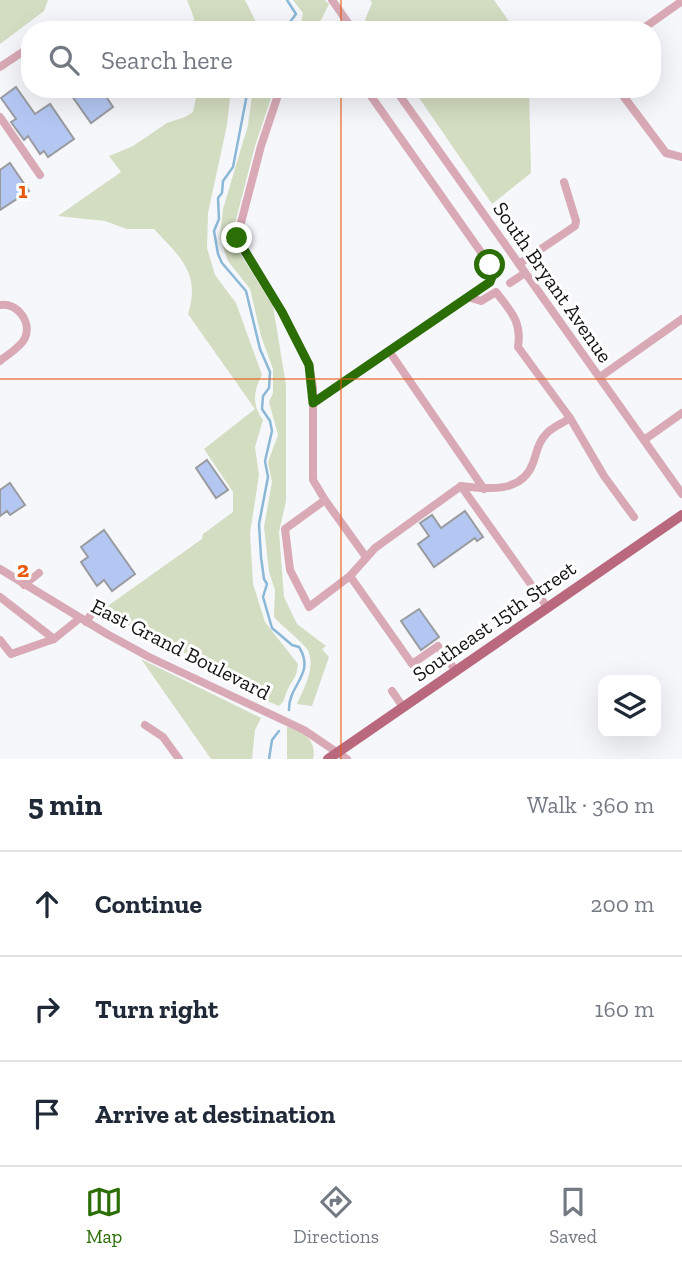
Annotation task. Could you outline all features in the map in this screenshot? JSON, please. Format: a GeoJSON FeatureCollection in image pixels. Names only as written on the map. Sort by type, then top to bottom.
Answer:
{"type":"FeatureCollection","features":[{"type":"Feature","properties":{"kind":"main road","name":"Southeast 15th Street"},"geometry":{"type":"LineString","coordinates":[[328,759],[682,515]]}},
{"type":"Feature","properties":{"kind":"street"},"geometry":{"type":"LineString","coordinates":[[332,0],[347,21]]}},
{"type":"Feature","properties":{"kind":"street"},"geometry":{"type":"LineString","coordinates":[[654,21],[682,1]]}},
{"type":"Feature","properties":{"kind":"street"},"geometry":{"type":"LineString","coordinates":[[0,67],[21,53]]}},
{"type":"Feature","properties":{"kind":"street"},"geometry":{"type":"LineString","coordinates":[[278,98],[261,146],[237,238],[282,312],[309,365],[313,403],[313,480],[366,557]]}},
{"type":"Feature","properties":{"kind":"street"},"geometry":{"type":"LineString","coordinates":[[313,403],[490,282],[493,274],[490,265],[372,98]]}},
{"type":"Feature","properties":{"kind":"street","name":"South Bryant Avenue"},"geometry":{"type":"LineString","coordinates":[[402,98],[682,494]]}},
{"type":"Feature","properties":{"kind":"street"},"geometry":{"type":"LineString","coordinates":[[625,98],[666,153],[682,157]]}},
{"type":"Feature","properties":{"kind":"street"},"geometry":{"type":"LineString","coordinates":[[0,117],[40,175]]}},
{"type":"Feature","properties":{"kind":"street"},"geometry":{"type":"LineString","coordinates":[[519,264],[575,226],[576,220],[564,182]]}},
{"type":"Feature","properties":{"kind":"street"},"geometry":{"type":"LineString","coordinates":[[510,283],[525,273]]}},
{"type":"Feature","properties":{"kind":"street"},"geometry":{"type":"LineString","coordinates":[[468,297],[481,301],[496,292],[517,322],[520,333],[518,347],[570,418],[604,476],[634,517]]}},
{"type":"Feature","properties":{"kind":"street"},"geometry":{"type":"LineString","coordinates":[[0,304],[7,304],[19,310],[27,325],[25,340],[0,361]]}},
{"type":"Feature","properties":{"kind":"street"},"geometry":{"type":"LineString","coordinates":[[600,377],[682,319]]}},
{"type":"Feature","properties":{"kind":"street"},"geometry":{"type":"LineString","coordinates":[[389,351],[484,489]]}},
{"type":"Feature","properties":{"kind":"street"},"geometry":{"type":"LineString","coordinates":[[644,440],[682,413]]}},
{"type":"Feature","properties":{"kind":"street"},"geometry":{"type":"LineString","coordinates":[[325,500],[285,529],[290,570],[309,607],[350,576],[375,548],[461,485],[484,489],[509,486],[525,477],[533,465],[536,450],[547,433],[570,418]]}},
{"type":"Feature","properties":{"kind":"street"},"geometry":{"type":"LineString","coordinates":[[461,485],[547,607]]}},
{"type":"Feature","properties":{"kind":"street","name":"East Grand Boulevard"},"geometry":{"type":"LineString","coordinates":[[0,569],[149,657],[304,730],[347,759]]}},
{"type":"Feature","properties":{"kind":"street"},"geometry":{"type":"LineString","coordinates":[[24,585],[39,573]]}},
{"type":"Feature","properties":{"kind":"street"},"geometry":{"type":"LineString","coordinates":[[350,576],[411,664],[438,646],[456,670]]}},
{"type":"Feature","properties":{"kind":"street"},"geometry":{"type":"LineString","coordinates":[[0,597],[54,639]]}},
{"type":"Feature","properties":{"kind":"street"},"geometry":{"type":"LineString","coordinates":[[0,640],[11,654],[54,639],[83,620],[96,607]]}},
{"type":"Feature","properties":{"kind":"street"},"geometry":{"type":"LineString","coordinates":[[392,691],[403,706]]}},
{"type":"Feature","properties":{"kind":"street"},"geometry":{"type":"LineString","coordinates":[[145,725],[163,737],[179,759]]}},
{"type":"Feature","properties":{"kind":"green space"},"geometry":{"type":"Polygon","coordinates":[[[0,0],[48,0],[44,11],[31,21],[21,21],[21,28],[0,44],[0,0]]]}},
{"type":"Feature","properties":{"kind":"green space"},"geometry":{"type":"Polygon","coordinates":[[[187,0],[245,0],[256,21],[194,21],[187,0]]]}},
{"type":"Feature","properties":{"kind":"green space"},"geometry":{"type":"Polygon","coordinates":[[[293,0],[325,0],[329,4],[320,21],[302,21],[303,13],[293,0]]]}},
{"type":"Feature","properties":{"kind":"green space"},"geometry":{"type":"Polygon","coordinates":[[[370,0],[494,0],[509,21],[366,21],[372,3],[370,0]]]}},
{"type":"Feature","properties":{"kind":"green space"},"geometry":{"type":"Polygon","coordinates":[[[196,98],[230,98],[227,125],[208,213],[207,248],[215,275],[236,303],[262,375],[255,398],[263,420],[255,447],[259,475],[250,533],[253,584],[265,622],[298,664],[295,676],[279,706],[253,695],[238,678],[140,632],[102,610],[202,539],[203,534],[233,512],[233,492],[204,449],[255,409],[188,314],[192,287],[190,276],[180,257],[154,229],[127,229],[105,221],[58,216],[121,172],[109,156],[133,146],[167,123],[193,112],[196,98]]]}},
{"type":"Feature","properties":{"kind":"green space"},"geometry":{"type":"Polygon","coordinates":[[[252,98],[271,98],[255,146],[231,239],[273,306],[286,385],[286,501],[279,532],[284,597],[297,624],[326,646],[322,649],[329,657],[312,706],[297,704],[310,670],[310,656],[307,649],[274,617],[275,590],[269,572],[264,527],[272,482],[268,462],[278,435],[269,402],[273,393],[273,369],[261,336],[250,289],[228,261],[220,237],[223,209],[248,125],[252,98]]]}},
{"type":"Feature","properties":{"kind":"green space"},"geometry":{"type":"Polygon","coordinates":[[[419,98],[529,98],[531,173],[492,204],[419,98]]]}},
{"type":"Feature","properties":{"kind":"green space"},"geometry":{"type":"Polygon","coordinates":[[[141,659],[261,718],[255,730],[252,759],[211,759],[141,659]]]}},
{"type":"Feature","properties":{"kind":"green space"},"geometry":{"type":"Polygon","coordinates":[[[287,727],[308,737],[313,747],[313,759],[287,759],[287,727]]]}},
{"type":"Feature","properties":{"kind":"building"},"geometry":{"type":"Polygon","coordinates":[[[16,87],[21,98],[35,114],[50,104],[74,139],[48,157],[44,151],[40,154],[28,136],[24,140],[11,122],[16,119],[1,98],[16,87]]]}},
{"type":"Feature","properties":{"kind":"building"},"geometry":{"type":"Polygon","coordinates":[[[73,98],[107,98],[113,107],[91,123],[73,98]]]}},
{"type":"Feature","properties":{"kind":"building"},"geometry":{"type":"Polygon","coordinates":[[[10,163],[29,191],[0,210],[0,170],[10,163]]]}},
{"type":"Feature","properties":{"kind":"building"},"geometry":{"type":"Polygon","coordinates":[[[207,460],[228,490],[216,498],[196,468],[207,460]]]}},
{"type":"Feature","properties":{"kind":"building"},"geometry":{"type":"Polygon","coordinates":[[[10,483],[25,505],[10,515],[7,511],[0,516],[0,490],[10,483]]]}},
{"type":"Feature","properties":{"kind":"building"},"geometry":{"type":"Polygon","coordinates":[[[465,511],[483,537],[477,541],[475,538],[434,567],[418,544],[429,536],[420,523],[432,515],[441,528],[465,511]]]}},
{"type":"Feature","properties":{"kind":"building"},"geometry":{"type":"Polygon","coordinates":[[[104,530],[135,574],[112,591],[104,580],[97,586],[81,562],[88,557],[81,547],[104,530]]]}},
{"type":"Feature","properties":{"kind":"building"},"geometry":{"type":"Polygon","coordinates":[[[419,609],[439,637],[421,650],[401,621],[419,609]]]}},
{"type":"Feature","properties":{"kind":"waterway"},"geometry":{"type":"LineString","coordinates":[[287,0],[296,14],[291,21]]}},
{"type":"Feature","properties":{"kind":"waterway"},"geometry":{"type":"LineString","coordinates":[[246,98],[233,167],[223,181],[222,193],[218,198],[219,219],[214,231],[222,263],[246,291],[260,349],[270,372],[269,388],[263,396],[262,409],[270,421],[272,431],[265,461],[268,477],[259,524],[261,557],[267,584],[263,597],[272,628],[292,645],[299,647],[303,656],[303,672],[290,701],[289,710]]}},
{"type":"Feature","properties":{"kind":"waterway"},"geometry":{"type":"LineString","coordinates":[[269,759],[272,740],[279,731]]}},
{"type":"Feature","properties":{"kind":"route"},"geometry":{"type":"LineString","coordinates":[[237,238],[282,312],[309,365],[313,403],[490,282],[493,274],[490,265]]}}]}
